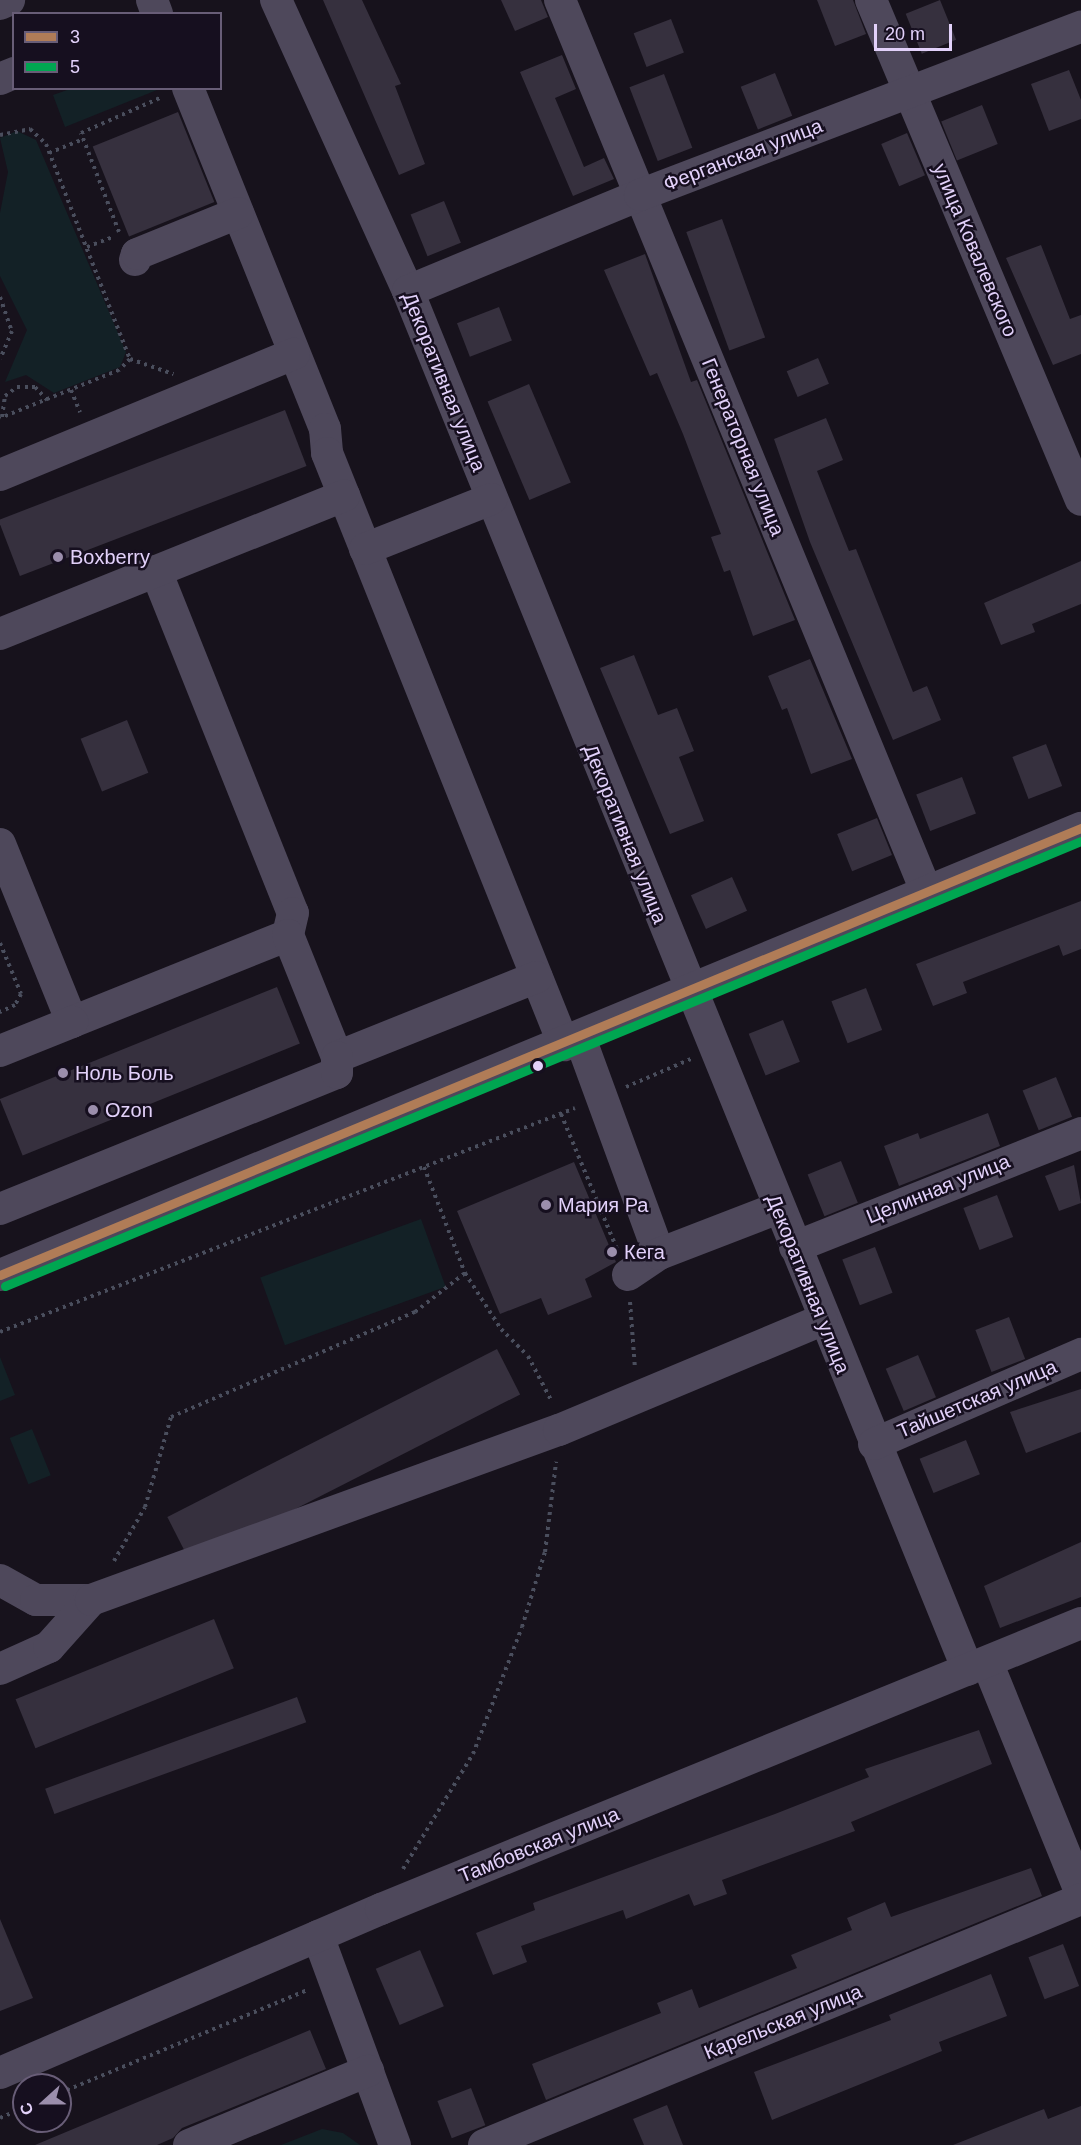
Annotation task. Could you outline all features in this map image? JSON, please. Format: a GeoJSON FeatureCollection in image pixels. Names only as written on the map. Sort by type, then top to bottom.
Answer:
{"type":"FeatureCollection","features":[{"type":"Feature","properties":{"kind":"street"},"geometry":{"type":"LineString","coordinates":[[0,4],[9,0]]}},
{"type":"Feature","properties":{"kind":"street","name":"Декоративная улица"},"geometry":{"type":"LineString","coordinates":[[276,0],[408,291],[688,991],[874,1444],[1080,1887]]}},
{"type":"Feature","properties":{"kind":"street","name":"Генераторная улица"},"geometry":{"type":"LineString","coordinates":[[560,0],[927,893]]}},
{"type":"Feature","properties":{"kind":"street","name":"улица Ковалевского"},"geometry":{"type":"LineString","coordinates":[[871,0],[908,93],[1081,500]]}},
{"type":"Feature","properties":{"kind":"street","name":"Ферганская улица"},"geometry":{"type":"LineString","coordinates":[[408,291],[639,195],[1081,27]]}},
{"type":"Feature","properties":{"kind":"street"},"geometry":{"type":"LineString","coordinates":[[180,91],[238,213],[294,354],[344,496],[537,976],[601,1098],[659,1254]]}},
{"type":"Feature","properties":{"kind":"street"},"geometry":{"type":"LineString","coordinates":[[130,250],[238,213]]}},
{"type":"Feature","properties":{"kind":"street"},"geometry":{"type":"LineString","coordinates":[[0,475],[294,354]]}},
{"type":"Feature","properties":{"kind":"street"},"geometry":{"type":"LineString","coordinates":[[0,634],[344,496]]}},
{"type":"Feature","properties":{"kind":"street"},"geometry":{"type":"LineString","coordinates":[[365,549],[491,499]]}},
{"type":"Feature","properties":{"kind":"street"},"geometry":{"type":"LineString","coordinates":[[0,1209],[337,1073],[337,1057],[288,935],[293,913],[156,572]]}},
{"type":"Feature","properties":{"kind":"street"},"geometry":{"type":"LineString","coordinates":[[0,1275],[572,1042],[688,991],[1081,828]]}},
{"type":"Feature","properties":{"kind":"street"},"geometry":{"type":"LineString","coordinates":[[0,844],[72,1022]]}},
{"type":"Feature","properties":{"kind":"street"},"geometry":{"type":"LineString","coordinates":[[0,1051],[288,935]]}},
{"type":"Feature","properties":{"kind":"street"},"geometry":{"type":"LineString","coordinates":[[337,1057],[537,976]]}},
{"type":"Feature","properties":{"kind":"street","name":"Целинная улица"},"geometry":{"type":"LineString","coordinates":[[795,1247],[1081,1133]]}},
{"type":"Feature","properties":{"kind":"street"},"geometry":{"type":"LineString","coordinates":[[628,1275],[659,1254],[778,1208]]}},
{"type":"Feature","properties":{"kind":"street"},"geometry":{"type":"LineString","coordinates":[[0,1580],[36,1600],[91,1600],[559,1430],[822,1320]]}},
{"type":"Feature","properties":{"kind":"street","name":"Тайшетская улица"},"geometry":{"type":"LineString","coordinates":[[874,1444],[1081,1354]]}},
{"type":"Feature","properties":{"kind":"street"},"geometry":{"type":"LineString","coordinates":[[0,1669],[50,1647],[91,1600]]}},
{"type":"Feature","properties":{"kind":"street","name":"Тамбовская улица"},"geometry":{"type":"LineString","coordinates":[[0,2073],[381,1909],[1081,1623]]}},
{"type":"Feature","properties":{"kind":"street","name":"Карельская улица"},"geometry":{"type":"LineString","coordinates":[[484,2145],[1080,1887]]}},
{"type":"Feature","properties":{"kind":"street"},"geometry":{"type":"LineString","coordinates":[[318,1936],[395,2145]]}},
{"type":"Feature","properties":{"kind":"street"},"geometry":{"type":"LineString","coordinates":[[189,2145],[368,2071]]}},
{"type":"Feature","properties":{"kind":"path"},"geometry":{"type":"LineString","coordinates":[[87,247],[130,250],[81,140],[86,127],[180,91]]}},
{"type":"Feature","properties":{"kind":"path"},"geometry":{"type":"LineString","coordinates":[[0,135],[30,129],[50,153],[130,359]]}},
{"type":"Feature","properties":{"kind":"path"},"geometry":{"type":"LineString","coordinates":[[50,153],[81,140]]}},
{"type":"Feature","properties":{"kind":"path"},"geometry":{"type":"LineString","coordinates":[[0,297],[12,331],[0,359]]}},
{"type":"Feature","properties":{"kind":"path"},"geometry":{"type":"LineString","coordinates":[[130,359],[170,370],[184,399]]}},
{"type":"Feature","properties":{"kind":"path"},"geometry":{"type":"LineString","coordinates":[[1,418],[119,370],[130,359]]}},
{"type":"Feature","properties":{"kind":"path"},"geometry":{"type":"LineString","coordinates":[[1,418],[5,396],[17,387],[35,387],[47,399]]}},
{"type":"Feature","properties":{"kind":"path"},"geometry":{"type":"LineString","coordinates":[[0,943],[21,994],[15,1005],[0,1012]]}},
{"type":"Feature","properties":{"kind":"path"},"geometry":{"type":"LineString","coordinates":[[0,1332],[601,1098],[694,1057],[707,1038]]}},
{"type":"Feature","properties":{"kind":"path"},"geometry":{"type":"LineString","coordinates":[[381,1909],[473,1754],[522,1627],[545,1552],[559,1430],[549,1389],[465,1273],[424,1167]]}},
{"type":"Feature","properties":{"kind":"path"},"geometry":{"type":"LineString","coordinates":[[91,1600],[145,1507],[171,1417],[415,1312],[465,1273]]}},
{"type":"Feature","properties":{"kind":"path"},"geometry":{"type":"LineString","coordinates":[[72,2088],[334,1979]]}},
{"type":"Feature","properties":{"kind":"shaded area"},"geometry":{"type":"Polygon","coordinates":[[[67,90],[157,90],[65,127],[53,95],[67,90]]]}},
{"type":"Feature","properties":{"kind":"shaded area"},"geometry":{"type":"Polygon","coordinates":[[[17,131],[36,140],[126,352],[120,367],[54,393],[26,375],[5,382],[27,330],[0,276],[0,213],[8,172],[0,138],[17,131]]]}},
{"type":"Feature","properties":{"kind":"shaded area"},"geometry":{"type":"Polygon","coordinates":[[[421,1219],[446,1287],[285,1345],[260,1277],[421,1219]]]}},
{"type":"Feature","properties":{"kind":"shaded area"},"geometry":{"type":"Polygon","coordinates":[[[0,1357],[15,1395],[0,1401],[0,1357]]]}},
{"type":"Feature","properties":{"kind":"shaded area"},"geometry":{"type":"Polygon","coordinates":[[[32,1429],[51,1475],[28,1484],[10,1438],[32,1429]]]}},
{"type":"Feature","properties":{"kind":"shaded area"},"geometry":{"type":"Polygon","coordinates":[[[322,2129],[343,2133],[360,2145],[281,2145],[322,2129]]]}},
{"type":"Feature","properties":{"kind":"building"},"geometry":{"type":"Polygon","coordinates":[[[323,0],[362,0],[401,84],[395,86],[425,164],[399,175],[323,0]]]}},
{"type":"Feature","properties":{"kind":"building"},"geometry":{"type":"Polygon","coordinates":[[[501,0],[541,0],[548,17],[515,31],[501,0]]]}},
{"type":"Feature","properties":{"kind":"building"},"geometry":{"type":"Polygon","coordinates":[[[817,0],[853,0],[866,34],[835,46],[817,0]]]}},
{"type":"Feature","properties":{"kind":"building"},"geometry":{"type":"Polygon","coordinates":[[[940,0],[956,40],[922,54],[906,14],[940,0]]]}},
{"type":"Feature","properties":{"kind":"building"},"geometry":{"type":"Polygon","coordinates":[[[671,19],[684,53],[647,67],[634,33],[671,19]]]}},
{"type":"Feature","properties":{"kind":"building"},"geometry":{"type":"Polygon","coordinates":[[[562,55],[576,89],[555,98],[584,167],[604,158],[614,179],[573,196],[520,72],[562,55]]]}},
{"type":"Feature","properties":{"kind":"building"},"geometry":{"type":"Polygon","coordinates":[[[1069,70],[1081,100],[1081,119],[1049,131],[1031,84],[1069,70]]]}},
{"type":"Feature","properties":{"kind":"building"},"geometry":{"type":"Polygon","coordinates":[[[775,73],[792,116],[758,130],[741,87],[775,73]]]}},
{"type":"Feature","properties":{"kind":"building"},"geometry":{"type":"Polygon","coordinates":[[[664,74],[692,148],[658,161],[629,87],[664,74]]]}},
{"type":"Feature","properties":{"kind":"building"},"geometry":{"type":"Polygon","coordinates":[[[982,105],[998,144],[957,160],[941,121],[982,105]]]}},
{"type":"Feature","properties":{"kind":"building"},"geometry":{"type":"Polygon","coordinates":[[[178,112],[214,202],[129,236],[93,146],[178,112]]]}},
{"type":"Feature","properties":{"kind":"building"},"geometry":{"type":"Polygon","coordinates":[[[907,133],[925,175],[899,186],[881,144],[907,133]]]}},
{"type":"Feature","properties":{"kind":"building"},"geometry":{"type":"Polygon","coordinates":[[[444,201],[461,243],[427,256],[411,214],[444,201]]]}},
{"type":"Feature","properties":{"kind":"building"},"geometry":{"type":"Polygon","coordinates":[[[722,219],[765,337],[729,350],[686,232],[722,219]]]}},
{"type":"Feature","properties":{"kind":"building"},"geometry":{"type":"Polygon","coordinates":[[[1041,245],[1070,319],[1081,315],[1081,354],[1053,365],[1006,258],[1041,245]]]}},
{"type":"Feature","properties":{"kind":"building"},"geometry":{"type":"Polygon","coordinates":[[[645,254],[691,382],[697,380],[795,620],[753,636],[730,570],[724,572],[711,537],[721,534],[683,434],[657,373],[650,376],[604,270],[645,254]]]}},
{"type":"Feature","properties":{"kind":"building"},"geometry":{"type":"Polygon","coordinates":[[[499,307],[512,341],[470,357],[457,323],[499,307]]]}},
{"type":"Feature","properties":{"kind":"building"},"geometry":{"type":"Polygon","coordinates":[[[818,358],[829,384],[798,397],[787,371],[818,358]]]}},
{"type":"Feature","properties":{"kind":"building"},"geometry":{"type":"Polygon","coordinates":[[[529,384],[571,482],[529,500],[488,402],[529,384]]]}},
{"type":"Feature","properties":{"kind":"building"},"geometry":{"type":"Polygon","coordinates":[[[285,410],[307,466],[20,576],[0,519],[285,410]]]}},
{"type":"Feature","properties":{"kind":"building"},"geometry":{"type":"Polygon","coordinates":[[[826,418],[843,460],[817,471],[849,551],[856,549],[913,692],[927,686],[941,720],[893,740],[810,542],[774,439],[826,418]]]}},
{"type":"Feature","properties":{"kind":"building"},"geometry":{"type":"Polygon","coordinates":[[[1081,561],[1081,604],[1032,624],[1035,632],[1001,645],[984,603],[1081,561]]]}},
{"type":"Feature","properties":{"kind":"building"},"geometry":{"type":"Polygon","coordinates":[[[634,655],[658,715],[677,708],[694,751],[679,757],[704,821],[670,834],[600,668],[634,655]]]}},
{"type":"Feature","properties":{"kind":"building"},"geometry":{"type":"Polygon","coordinates":[[[810,659],[852,759],[811,774],[787,708],[782,710],[768,676],[810,659]]]}},
{"type":"Feature","properties":{"kind":"building"},"geometry":{"type":"Polygon","coordinates":[[[127,720],[148,773],[102,792],[81,739],[127,720]]]}},
{"type":"Feature","properties":{"kind":"building"},"geometry":{"type":"Polygon","coordinates":[[[1046,744],[1062,786],[1029,799],[1012,757],[1046,744]]]}},
{"type":"Feature","properties":{"kind":"building"},"geometry":{"type":"Polygon","coordinates":[[[962,777],[976,813],[930,831],[916,795],[962,777]]]}},
{"type":"Feature","properties":{"kind":"building"},"geometry":{"type":"Polygon","coordinates":[[[877,818],[892,855],[852,871],[837,834],[877,818]]]}},
{"type":"Feature","properties":{"kind":"building"},"geometry":{"type":"Polygon","coordinates":[[[732,877],[747,911],[706,929],[691,895],[732,877]]]}},
{"type":"Feature","properties":{"kind":"building"},"geometry":{"type":"Polygon","coordinates":[[[1081,901],[1081,949],[1063,956],[1059,945],[963,982],[967,993],[933,1006],[916,964],[1081,901]]]}},
{"type":"Feature","properties":{"kind":"building"},"geometry":{"type":"Polygon","coordinates":[[[277,987],[300,1044],[23,1156],[0,1099],[277,987]]]}},
{"type":"Feature","properties":{"kind":"building"},"geometry":{"type":"Polygon","coordinates":[[[866,988],[882,1030],[848,1043],[831,1001],[866,988]]]}},
{"type":"Feature","properties":{"kind":"building"},"geometry":{"type":"Polygon","coordinates":[[[783,1020],[800,1062],[766,1076],[749,1034],[783,1020]]]}},
{"type":"Feature","properties":{"kind":"building"},"geometry":{"type":"Polygon","coordinates":[[[1056,1077],[1072,1117],[1039,1130],[1023,1090],[1056,1077]]]}},
{"type":"Feature","properties":{"kind":"building"},"geometry":{"type":"Polygon","coordinates":[[[988,1113],[1000,1146],[899,1186],[884,1146],[918,1133],[920,1139],[988,1113]]]}},
{"type":"Feature","properties":{"kind":"building"},"geometry":{"type":"Polygon","coordinates":[[[841,1161],[858,1203],[824,1216],[808,1174],[841,1161]]]}},
{"type":"Feature","properties":{"kind":"building"},"geometry":{"type":"Polygon","coordinates":[[[574,1162],[616,1262],[585,1279],[592,1297],[548,1315],[541,1298],[500,1314],[457,1211],[574,1162]]]}},
{"type":"Feature","properties":{"kind":"building"},"geometry":{"type":"Polygon","coordinates":[[[1074,1165],[1081,1203],[1059,1211],[1045,1176],[1074,1165]]]}},
{"type":"Feature","properties":{"kind":"building"},"geometry":{"type":"Polygon","coordinates":[[[997,1195],[1013,1237],[980,1250],[963,1208],[997,1195]]]}},
{"type":"Feature","properties":{"kind":"building"},"geometry":{"type":"Polygon","coordinates":[[[875,1247],[893,1293],[860,1305],[842,1260],[875,1247]]]}},
{"type":"Feature","properties":{"kind":"building"},"geometry":{"type":"Polygon","coordinates":[[[1009,1317],[1025,1359],[992,1372],[975,1330],[1009,1317]]]}},
{"type":"Feature","properties":{"kind":"building"},"geometry":{"type":"Polygon","coordinates":[[[497,1349],[520,1394],[190,1562],[167,1517],[497,1349]]]}},
{"type":"Feature","properties":{"kind":"building"},"geometry":{"type":"Polygon","coordinates":[[[918,1355],[936,1397],[904,1411],[886,1369],[918,1355]]]}},
{"type":"Feature","properties":{"kind":"building"},"geometry":{"type":"Polygon","coordinates":[[[1081,1389],[1081,1432],[1026,1453],[1010,1412],[1081,1389]]]}},
{"type":"Feature","properties":{"kind":"building"},"geometry":{"type":"Polygon","coordinates":[[[966,1440],[980,1474],[934,1493],[920,1459],[966,1440]]]}},
{"type":"Feature","properties":{"kind":"building"},"geometry":{"type":"Polygon","coordinates":[[[1081,1542],[1081,1597],[1000,1628],[984,1586],[1081,1542]]]}},
{"type":"Feature","properties":{"kind":"building"},"geometry":{"type":"Polygon","coordinates":[[[214,1619],[234,1668],[35,1748],[16,1699],[214,1619]]]}},
{"type":"Feature","properties":{"kind":"building"},"geometry":{"type":"Polygon","coordinates":[[[297,1697],[306,1722],[54,1814],[45,1789],[297,1697]]]}},
{"type":"Feature","properties":{"kind":"building"},"geometry":{"type":"Polygon","coordinates":[[[979,1730],[992,1764],[851,1822],[855,1831],[722,1880],[727,1894],[694,1906],[689,1894],[626,1919],[623,1910],[521,1946],[527,1962],[493,1975],[476,1933],[535,1910],[533,1903],[869,1777],[865,1769],[979,1730]]]}},
{"type":"Feature","properties":{"kind":"building"},"geometry":{"type":"Polygon","coordinates":[[[1031,1868],[1042,1896],[546,2100],[532,2064],[661,2013],[657,2003],[692,1989],[699,2008],[797,1968],[791,1955],[852,1930],[847,1918],[885,1902],[891,1917],[1031,1868]]]}},
{"type":"Feature","properties":{"kind":"building"},"geometry":{"type":"Polygon","coordinates":[[[0,1919],[33,1998],[0,2011],[0,1919]]]}},
{"type":"Feature","properties":{"kind":"building"},"geometry":{"type":"Polygon","coordinates":[[[1063,1944],[1079,1986],[1045,1999],[1028,1957],[1063,1944]]]}},
{"type":"Feature","properties":{"kind":"building"},"geometry":{"type":"Polygon","coordinates":[[[420,1950],[444,2006],[400,2025],[376,1969],[420,1950]]]}},
{"type":"Feature","properties":{"kind":"building"},"geometry":{"type":"Polygon","coordinates":[[[991,1974],[1007,2016],[939,2042],[942,2051],[772,2120],[754,2072],[891,2020],[889,2015],[991,1974]]]}},
{"type":"Feature","properties":{"kind":"building"},"geometry":{"type":"Polygon","coordinates":[[[310,2030],[326,2069],[182,2128],[173,2138],[157,2145],[35,2145],[64,2133],[72,2133],[72,2130],[310,2030]]]}},
{"type":"Feature","properties":{"kind":"building"},"geometry":{"type":"Polygon","coordinates":[[[471,2088],[485,2125],[452,2138],[437,2101],[471,2088]]]}},
{"type":"Feature","properties":{"kind":"building"},"geometry":{"type":"Polygon","coordinates":[[[667,2105],[683,2145],[644,2145],[633,2119],[667,2105]]]}},
{"type":"Feature","properties":{"kind":"building"},"geometry":{"type":"Polygon","coordinates":[[[1081,2106],[1081,2145],[953,2145],[1044,2109],[1048,2119],[1081,2106]]]}},
{"type":"Feature","properties":{"kind":"transit line","name":"3"},"geometry":{"type":"LineString","coordinates":[[0,1275],[1081,828]]}},
{"type":"Feature","properties":{"kind":"transit line","name":"5"},"geometry":{"type":"LineString","coordinates":[[5,1286],[1081,841]]}},
{"type":"Feature","properties":{"kind":"place","name":"Boxberry"},"geometry":{"type":"Point","coordinates":[58,557]}},
{"type":"Feature","properties":{"kind":"place","name":"Ноль Боль"},"geometry":{"type":"Point","coordinates":[63,1073]}},
{"type":"Feature","properties":{"kind":"place","name":"Ozon"},"geometry":{"type":"Point","coordinates":[93,1110]}},
{"type":"Feature","properties":{"kind":"place","name":"Мария Ра"},"geometry":{"type":"Point","coordinates":[546,1205]}},
{"type":"Feature","properties":{"kind":"place","name":"Кега"},"geometry":{"type":"Point","coordinates":[612,1252]}}]}
